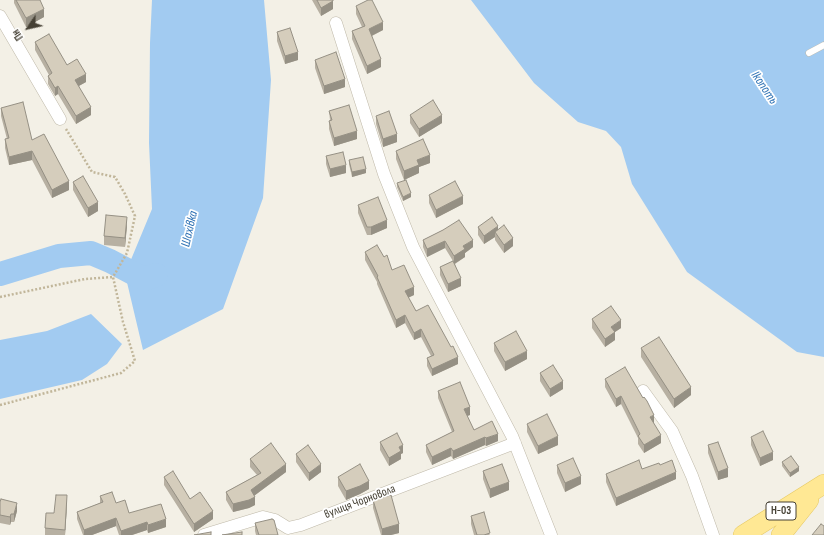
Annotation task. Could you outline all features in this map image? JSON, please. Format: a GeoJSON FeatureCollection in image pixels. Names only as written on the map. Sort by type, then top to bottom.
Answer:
{"type":"FeatureCollection","features":[{"type":"Feature","properties":{"kind":"main road","name":"Н-03"},"geometry":{"type":"LineString","coordinates":[[743,535],[821,486]]}},
{"type":"Feature","properties":{"kind":"main road","name":"Н-03"},"geometry":{"type":"LineString","coordinates":[[780,535],[821,486]]}},
{"type":"Feature","properties":{"kind":"street"},"geometry":{"type":"LineString","coordinates":[[0,16],[60,119]]}},
{"type":"Feature","properties":{"kind":"street"},"geometry":{"type":"LineString","coordinates":[[336,23],[384,174],[413,247],[515,443],[551,535]]}},
{"type":"Feature","properties":{"kind":"street"},"geometry":{"type":"LineString","coordinates":[[643,391],[672,431],[692,476],[713,535]]}},
{"type":"Feature","properties":{"kind":"street","name":"вулиця Чорновола"},"geometry":{"type":"LineString","coordinates":[[204,535],[263,518],[275,520],[288,528],[301,525],[515,443]]}},
{"type":"Feature","properties":{"kind":"lane"},"geometry":{"type":"LineString","coordinates":[[809,53],[824,45]]}},
{"type":"Feature","properties":{"kind":"path"},"geometry":{"type":"LineString","coordinates":[[0,404],[121,373],[135,361],[123,322],[113,277],[127,253],[135,216],[115,177],[92,172],[60,119]]}},
{"type":"Feature","properties":{"kind":"path"},"geometry":{"type":"LineString","coordinates":[[0,297],[85,279],[113,277]]}},
{"type":"Feature","properties":{"kind":"water"},"geometry":{"type":"Polygon","coordinates":[[[152,0],[264,0],[271,80],[263,198],[223,309],[143,350],[125,274],[152,209],[149,143],[152,0]]]}},
{"type":"Feature","properties":{"kind":"water","name":"Ікопоть"},"geometry":{"type":"Polygon","coordinates":[[[471,0],[824,0],[824,357],[797,352],[687,272],[632,184],[621,147],[606,131],[578,122],[534,83],[471,0]]]}},
{"type":"Feature","properties":{"kind":"water"},"geometry":{"type":"Polygon","coordinates":[[[91,314],[122,344],[107,364],[82,380],[0,399],[0,340],[47,331],[91,314]]]}},
{"type":"Feature","properties":{"kind":"building"},"geometry":{"type":"Polygon","coordinates":[[[16,0],[40,0],[44,9],[26,18],[16,0]]]}},
{"type":"Feature","properties":{"kind":"building"},"geometry":{"type":"Polygon","coordinates":[[[317,0],[333,0],[333,1],[321,8],[317,0]]]}},
{"type":"Feature","properties":{"kind":"building"},"geometry":{"type":"Polygon","coordinates":[[[368,0],[372,0],[383,22],[369,29],[381,59],[367,66],[352,31],[365,26],[356,6],[368,0]]]}},
{"type":"Feature","properties":{"kind":"building"},"geometry":{"type":"Polygon","coordinates":[[[290,28],[298,52],[285,56],[277,32],[290,28]]]}},
{"type":"Feature","properties":{"kind":"building"},"geometry":{"type":"Polygon","coordinates":[[[49,34],[67,65],[77,59],[86,74],[75,80],[91,107],[76,116],[58,86],[55,88],[48,76],[52,73],[35,42],[49,34]]]}},
{"type":"Feature","properties":{"kind":"building"},"geometry":{"type":"Polygon","coordinates":[[[336,52],[345,79],[324,86],[315,60],[336,52]]]}},
{"type":"Feature","properties":{"kind":"building"},"geometry":{"type":"Polygon","coordinates":[[[433,100],[442,115],[419,129],[410,115],[433,100]]]}},
{"type":"Feature","properties":{"kind":"building"},"geometry":{"type":"Polygon","coordinates":[[[23,102],[32,140],[44,134],[69,181],[52,190],[32,151],[9,157],[5,139],[9,138],[1,108],[23,102]]]}},
{"type":"Feature","properties":{"kind":"building"},"geometry":{"type":"Polygon","coordinates":[[[349,105],[357,131],[334,138],[329,121],[332,120],[329,111],[349,105]]]}},
{"type":"Feature","properties":{"kind":"building"},"geometry":{"type":"Polygon","coordinates":[[[389,111],[397,134],[383,139],[376,116],[389,111]]]}},
{"type":"Feature","properties":{"kind":"building"},"geometry":{"type":"Polygon","coordinates":[[[423,139],[430,155],[417,160],[419,165],[404,171],[396,151],[423,139]]]}},
{"type":"Feature","properties":{"kind":"building"},"geometry":{"type":"Polygon","coordinates":[[[343,152],[346,165],[330,169],[326,156],[343,152]]]}},
{"type":"Feature","properties":{"kind":"building"},"geometry":{"type":"Polygon","coordinates":[[[363,157],[366,169],[352,172],[349,160],[363,157]]]}},
{"type":"Feature","properties":{"kind":"building"},"geometry":{"type":"Polygon","coordinates":[[[83,176],[98,202],[88,208],[73,182],[83,176]]]}},
{"type":"Feature","properties":{"kind":"building"},"geometry":{"type":"Polygon","coordinates":[[[406,180],[411,193],[403,197],[397,183],[406,180]]]}},
{"type":"Feature","properties":{"kind":"building"},"geometry":{"type":"Polygon","coordinates":[[[455,181],[463,196],[436,210],[429,195],[455,181]]]}},
{"type":"Feature","properties":{"kind":"building"},"geometry":{"type":"Polygon","coordinates":[[[378,197],[387,220],[371,227],[367,227],[358,205],[378,197]]]}},
{"type":"Feature","properties":{"kind":"building"},"geometry":{"type":"Polygon","coordinates":[[[106,215],[127,217],[125,238],[104,236],[106,215]]]}},
{"type":"Feature","properties":{"kind":"building"},"geometry":{"type":"Polygon","coordinates":[[[492,217],[498,226],[484,236],[478,227],[492,217]]]}},
{"type":"Feature","properties":{"kind":"building"},"geometry":{"type":"Polygon","coordinates":[[[459,220],[473,240],[463,246],[465,249],[454,256],[445,241],[427,249],[423,240],[459,220]]]}},
{"type":"Feature","properties":{"kind":"building"},"geometry":{"type":"Polygon","coordinates":[[[504,225],[513,238],[504,245],[495,232],[504,225]]]}},
{"type":"Feature","properties":{"kind":"building"},"geometry":{"type":"Polygon","coordinates":[[[377,245],[384,257],[387,255],[392,270],[404,265],[414,287],[405,291],[416,311],[428,305],[458,357],[432,369],[427,358],[434,355],[421,329],[414,333],[405,315],[396,320],[377,277],[378,276],[365,252],[377,245]]]}},
{"type":"Feature","properties":{"kind":"building"},"geometry":{"type":"Polygon","coordinates":[[[453,261],[461,278],[448,284],[440,267],[453,261]]]}},
{"type":"Feature","properties":{"kind":"building"},"geometry":{"type":"Polygon","coordinates":[[[611,306],[621,320],[611,327],[615,332],[605,339],[592,319],[611,306]]]}},
{"type":"Feature","properties":{"kind":"building"},"geometry":{"type":"Polygon","coordinates":[[[516,331],[527,351],[505,362],[494,343],[516,331]]]}},
{"type":"Feature","properties":{"kind":"building"},"geometry":{"type":"Polygon","coordinates":[[[659,337],[691,387],[674,399],[641,348],[659,337]]]}},
{"type":"Feature","properties":{"kind":"building"},"geometry":{"type":"Polygon","coordinates":[[[553,365],[563,381],[550,389],[540,373],[553,365]]]}},
{"type":"Feature","properties":{"kind":"building"},"geometry":{"type":"Polygon","coordinates":[[[625,367],[643,398],[644,397],[647,401],[654,415],[650,417],[661,435],[644,445],[638,436],[640,434],[621,396],[616,399],[605,379],[625,367]]]}},
{"type":"Feature","properties":{"kind":"building"},"geometry":{"type":"Polygon","coordinates":[[[460,382],[470,407],[464,409],[474,430],[492,421],[498,434],[485,437],[453,451],[451,448],[432,457],[426,445],[454,431],[438,391],[460,382]]]}},
{"type":"Feature","properties":{"kind":"building"},"geometry":{"type":"Polygon","coordinates":[[[547,414],[558,436],[538,446],[527,424],[547,414]]]}},
{"type":"Feature","properties":{"kind":"building"},"geometry":{"type":"Polygon","coordinates":[[[763,431],[773,452],[760,458],[751,437],[763,431]]]}},
{"type":"Feature","properties":{"kind":"building"},"geometry":{"type":"Polygon","coordinates":[[[397,433],[403,445],[399,447],[401,451],[389,458],[380,442],[397,433]]]}},
{"type":"Feature","properties":{"kind":"building"},"geometry":{"type":"Polygon","coordinates":[[[718,442],[728,468],[718,472],[708,445],[718,442]]]}},
{"type":"Feature","properties":{"kind":"building"},"geometry":{"type":"Polygon","coordinates":[[[271,443],[286,464],[251,490],[255,497],[233,504],[226,492],[261,473],[250,459],[271,443]]]}},
{"type":"Feature","properties":{"kind":"building"},"geometry":{"type":"Polygon","coordinates":[[[308,445],[321,464],[309,473],[296,454],[308,445]]]}},
{"type":"Feature","properties":{"kind":"building"},"geometry":{"type":"Polygon","coordinates":[[[791,456],[799,467],[790,473],[782,462],[791,456]]]}},
{"type":"Feature","properties":{"kind":"building"},"geometry":{"type":"Polygon","coordinates":[[[573,458],[581,476],[565,483],[557,465],[573,458]]]}},
{"type":"Feature","properties":{"kind":"building"},"geometry":{"type":"Polygon","coordinates":[[[639,460],[642,469],[659,463],[660,465],[672,460],[676,472],[616,498],[606,474],[639,460]]]}},
{"type":"Feature","properties":{"kind":"building"},"geometry":{"type":"Polygon","coordinates":[[[360,464],[369,481],[346,491],[338,477],[360,464]]]}},
{"type":"Feature","properties":{"kind":"building"},"geometry":{"type":"Polygon","coordinates":[[[502,464],[509,482],[490,489],[483,471],[502,464]]]}},
{"type":"Feature","properties":{"kind":"building"},"geometry":{"type":"Polygon","coordinates":[[[173,471],[190,499],[200,492],[213,511],[194,524],[164,477],[173,471]]]}},
{"type":"Feature","properties":{"kind":"building"},"geometry":{"type":"Polygon","coordinates":[[[112,492],[116,503],[125,500],[129,513],[161,504],[166,519],[148,525],[147,522],[121,531],[116,518],[84,530],[77,512],[103,502],[100,496],[112,492]]]}},
{"type":"Feature","properties":{"kind":"building"},"geometry":{"type":"Polygon","coordinates":[[[56,495],[67,495],[65,530],[45,528],[46,513],[54,513],[56,495]]]}},
{"type":"Feature","properties":{"kind":"building"},"geometry":{"type":"Polygon","coordinates":[[[391,495],[399,524],[382,529],[373,500],[391,495]]]}},
{"type":"Feature","properties":{"kind":"building"},"geometry":{"type":"Polygon","coordinates":[[[1,499],[17,503],[14,514],[11,514],[10,517],[0,515],[1,499]]]}},
{"type":"Feature","properties":{"kind":"building"},"geometry":{"type":"Polygon","coordinates":[[[484,512],[490,533],[477,535],[471,516],[484,512]]]}},
{"type":"Feature","properties":{"kind":"building"},"geometry":{"type":"Polygon","coordinates":[[[272,519],[274,520],[278,535],[259,535],[255,523],[272,519]]]}},
{"type":"Feature","properties":{"kind":"building"},"geometry":{"type":"Polygon","coordinates":[[[821,524],[824,526],[824,535],[812,535],[821,524]]]}},
{"type":"Feature","properties":{"kind":"building"},"geometry":{"type":"Polygon","coordinates":[[[211,532],[211,535],[194,535],[211,532]]]}},
{"type":"Feature","properties":{"kind":"building"},"geometry":{"type":"Polygon","coordinates":[[[242,532],[242,535],[222,535],[242,532]]]}},
{"type":"Feature","properties":{"kind":"waterway","name":"Шахівка"},"geometry":{"type":"LineString","coordinates":[[0,274],[59,256],[91,253],[144,279],[156,275]]}}]}
